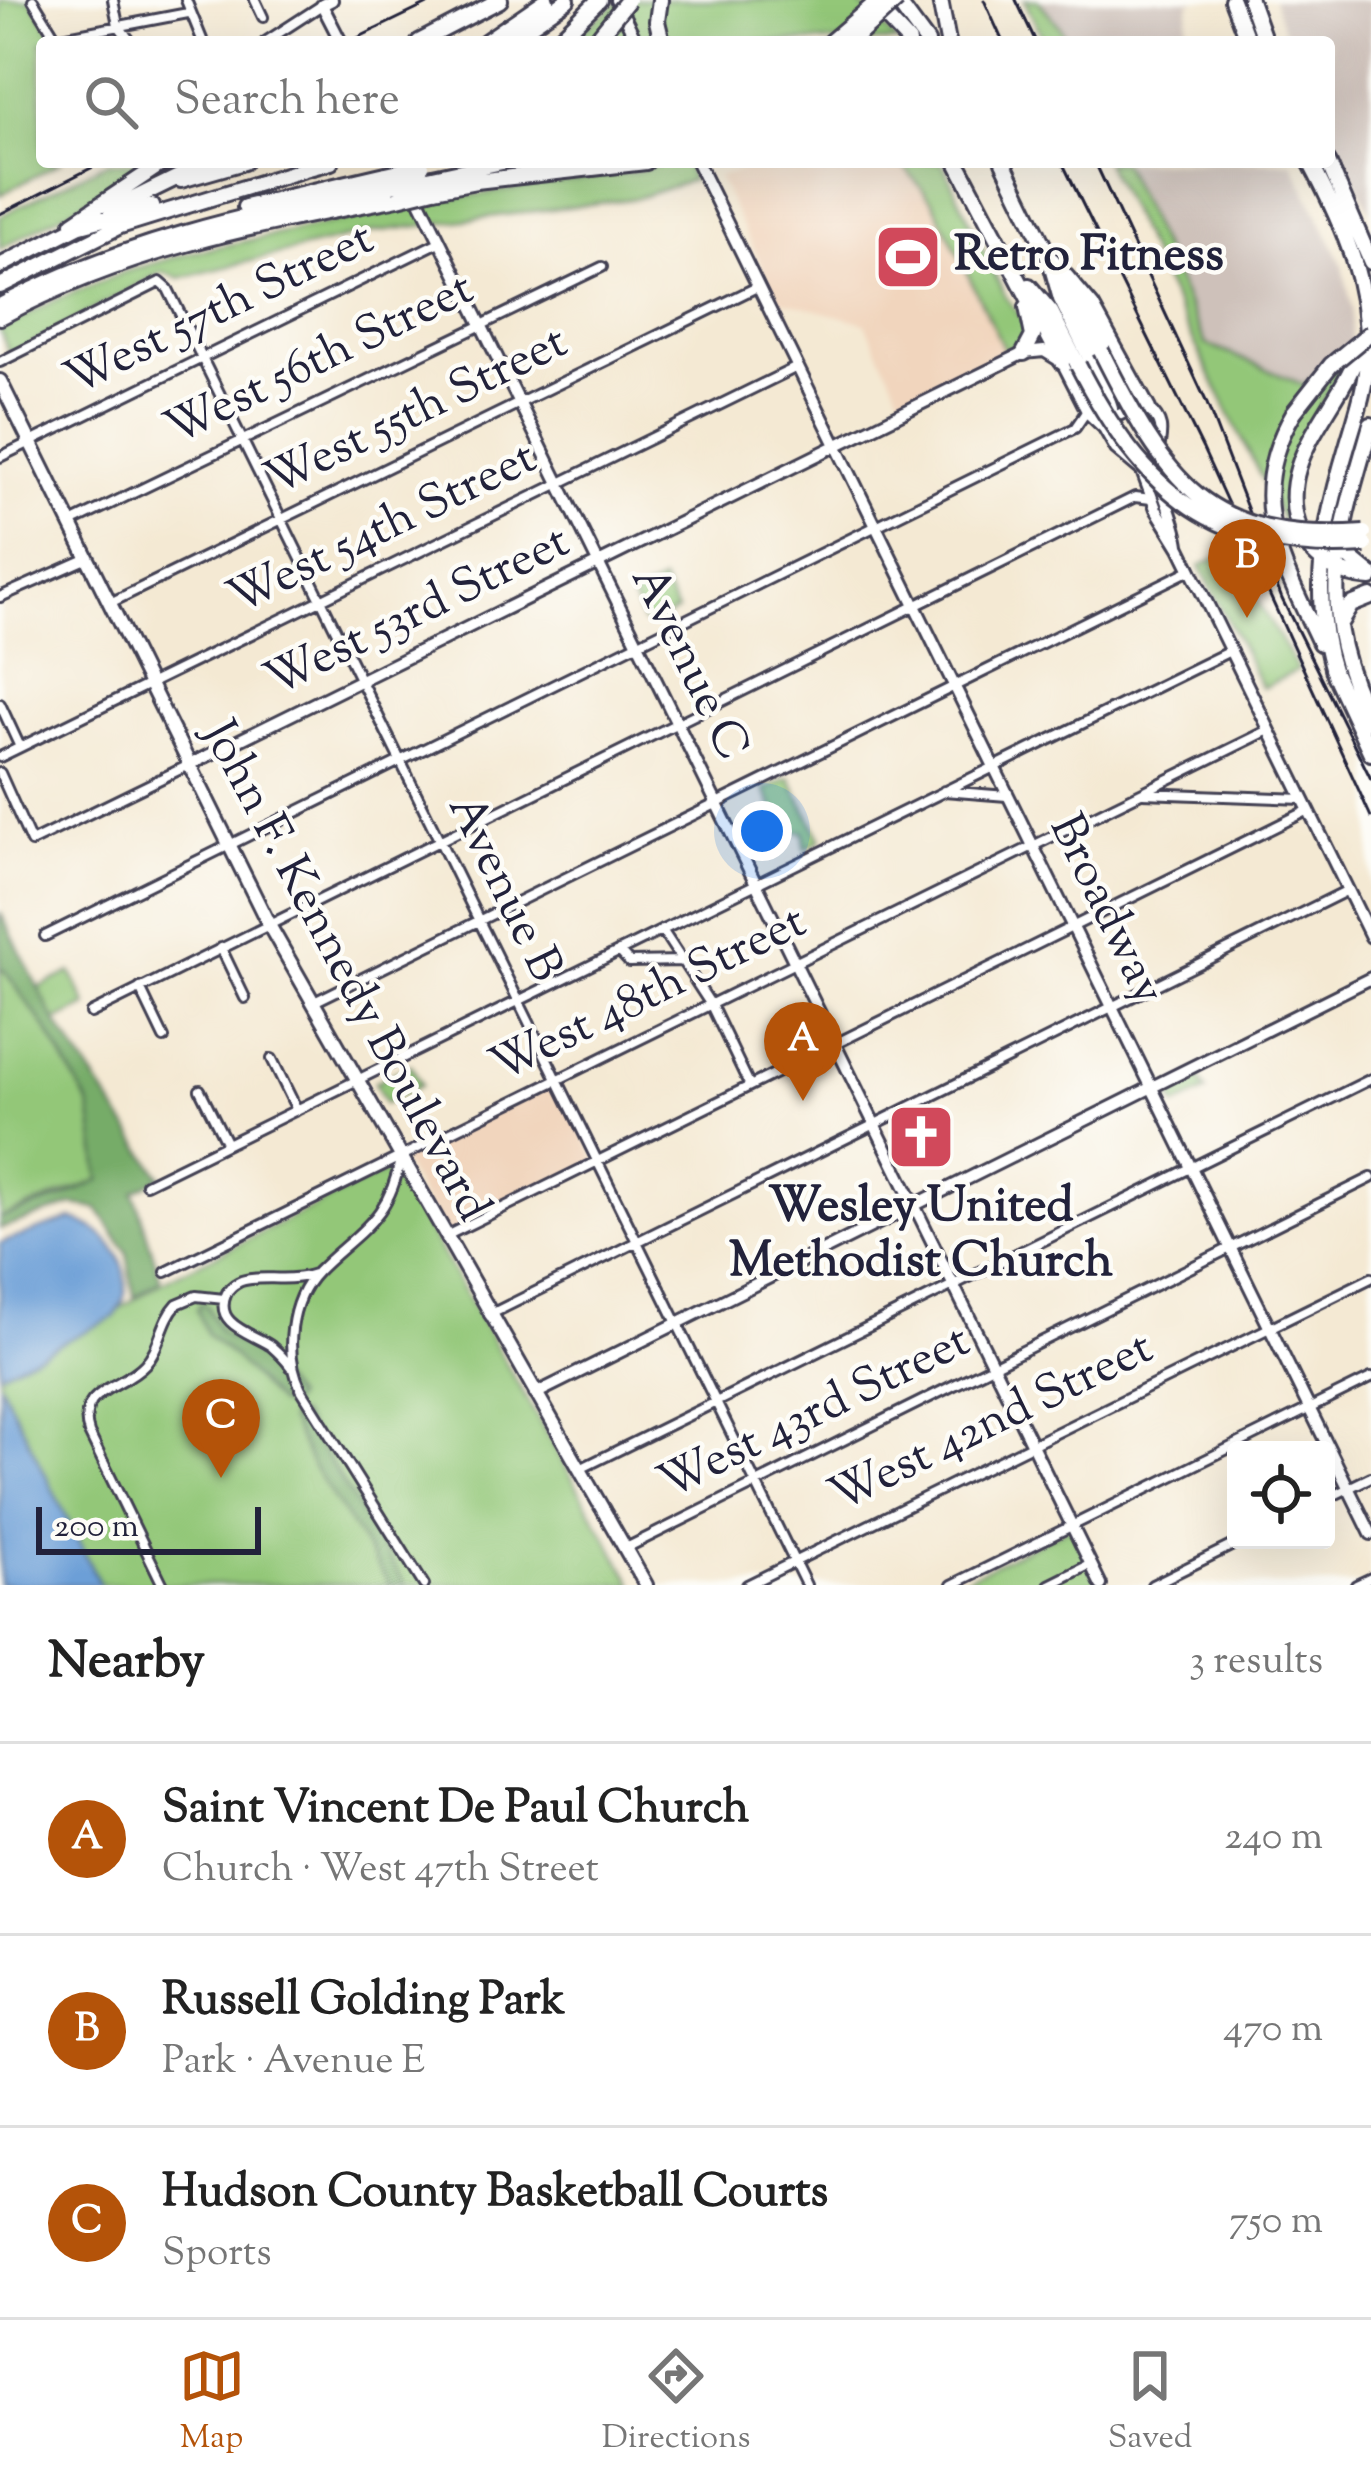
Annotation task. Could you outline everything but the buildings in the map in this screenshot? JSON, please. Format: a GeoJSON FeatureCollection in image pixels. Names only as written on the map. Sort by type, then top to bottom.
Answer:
{"type":"FeatureCollection","features":[{"type":"Feature","properties":{"kind":"highway"},"geometry":{"type":"LineString","coordinates":[[430,36],[500,0]]}},
{"type":"Feature","properties":{"kind":"highway"},"geometry":{"type":"LineString","coordinates":[[494,36],[547,0]]}},
{"type":"Feature","properties":{"kind":"highway"},"geometry":{"type":"LineString","coordinates":[[515,36],[567,0]]}},
{"type":"Feature","properties":{"kind":"highway"},"geometry":{"type":"LineString","coordinates":[[562,36],[599,0]]}},
{"type":"Feature","properties":{"kind":"highway"},"geometry":{"type":"LineString","coordinates":[[599,36],[628,0]]}},
{"type":"Feature","properties":{"kind":"highway"},"geometry":{"type":"LineString","coordinates":[[660,0],[661,36]]}},
{"type":"Feature","properties":{"kind":"highway"},"geometry":{"type":"LineString","coordinates":[[838,36],[879,0]]}},
{"type":"Feature","properties":{"kind":"highway"},"geometry":{"type":"LineString","coordinates":[[869,12],[896,0],[923,36]]}},
{"type":"Feature","properties":{"kind":"highway"},"geometry":{"type":"LineString","coordinates":[[940,0],[946,36]]}},
{"type":"Feature","properties":{"kind":"highway"},"geometry":{"type":"LineString","coordinates":[[1258,26],[1264,0]]}},
{"type":"Feature","properties":{"kind":"highway"},"geometry":{"type":"LineString","coordinates":[[1238,2],[1262,36]]}},
{"type":"Feature","properties":{"kind":"highway"},"geometry":{"type":"LineString","coordinates":[[1238,2],[1246,36]]}},
{"type":"Feature","properties":{"kind":"highway"},"geometry":{"type":"LineString","coordinates":[[869,12],[901,36]]}},
{"type":"Feature","properties":{"kind":"highway"},"geometry":{"type":"LineString","coordinates":[[45,243],[155,168]]}},
{"type":"Feature","properties":{"kind":"highway"},"geometry":{"type":"LineString","coordinates":[[0,266],[198,168]]}},
{"type":"Feature","properties":{"kind":"highway"},"geometry":{"type":"LineString","coordinates":[[171,183],[223,168]]}},
{"type":"Feature","properties":{"kind":"highway"},"geometry":{"type":"LineString","coordinates":[[81,225],[309,168]]}},
{"type":"Feature","properties":{"kind":"highway"},"geometry":{"type":"LineString","coordinates":[[3,310],[171,245],[466,168]]}},
{"type":"Feature","properties":{"kind":"highway"},"geometry":{"type":"LineString","coordinates":[[476,181],[531,168]]}},
{"type":"Feature","properties":{"kind":"highway"},"geometry":{"type":"LineString","coordinates":[[3,310],[87,264],[222,221],[430,174],[476,181],[592,168]]}},
{"type":"Feature","properties":{"kind":"highway"},"geometry":{"type":"LineString","coordinates":[[960,168],[1018,273],[1033,330],[1024,353]]}},
{"type":"Feature","properties":{"kind":"highway"},"geometry":{"type":"LineString","coordinates":[[971,168],[973,188]]}},
{"type":"Feature","properties":{"kind":"highway"},"geometry":{"type":"LineString","coordinates":[[1004,168],[1151,446],[1178,478],[1208,504],[1265,528],[1368,540]]}},
{"type":"Feature","properties":{"kind":"highway"},"geometry":{"type":"LineString","coordinates":[[1313,168],[1353,249],[1366,315],[1364,383],[1320,559],[1320,611],[1336,677]]}},
{"type":"Feature","properties":{"kind":"highway"},"geometry":{"type":"LineString","coordinates":[[1331,168],[1371,262]]}},
{"type":"Feature","properties":{"kind":"highway"},"geometry":{"type":"LineString","coordinates":[[0,286],[120,226],[305,169]]}},
{"type":"Feature","properties":{"kind":"highway"},"geometry":{"type":"LineString","coordinates":[[1338,181],[1371,227]]}},
{"type":"Feature","properties":{"kind":"highway"},"geometry":{"type":"LineString","coordinates":[[1049,256],[1060,299],[1101,380],[1109,403],[1109,427]]}},
{"type":"Feature","properties":{"kind":"highway"},"geometry":{"type":"LineString","coordinates":[[1049,256],[1092,307],[1142,409]]}},
{"type":"Feature","properties":{"kind":"highway"},"geometry":{"type":"LineString","coordinates":[[1018,273],[1060,299]]}},
{"type":"Feature","properties":{"kind":"highway"},"geometry":{"type":"LineString","coordinates":[[1018,273],[1047,305],[1070,363],[1103,413],[1164,486],[1200,513],[1262,540],[1303,546],[1368,540]]}},
{"type":"Feature","properties":{"kind":"highway"},"geometry":{"type":"LineString","coordinates":[[1366,315],[1354,364],[1295,472],[1292,495],[1298,526],[1320,559],[1335,569],[1371,577]]}},
{"type":"Feature","properties":{"kind":"highway"},"geometry":{"type":"LineString","coordinates":[[1371,332],[1331,365],[1294,412],[1271,466],[1270,521],[1282,560],[1371,753]]}},
{"type":"Feature","properties":{"kind":"highway"},"geometry":{"type":"LineString","coordinates":[[1101,380],[1119,402],[1142,409]]}},
{"type":"Feature","properties":{"kind":"highway"},"geometry":{"type":"LineString","coordinates":[[1371,425],[1341,527],[1335,569],[1338,628],[1349,673],[1371,722]]}},
{"type":"Feature","properties":{"kind":"highway"},"geometry":{"type":"LineString","coordinates":[[1353,486],[1371,442]]}},
{"type":"Feature","properties":{"kind":"highway"},"geometry":{"type":"LineString","coordinates":[[1298,526],[1323,533],[1341,527]]}},
{"type":"Feature","properties":{"kind":"highway"},"geometry":{"type":"LineString","coordinates":[[1341,527],[1349,557],[1371,577]]}},
{"type":"Feature","properties":{"kind":"highway"},"geometry":{"type":"LineString","coordinates":[[1338,628],[1351,604],[1371,597]]}},
{"type":"Feature","properties":{"kind":"main road","name":"John F. Kennedy Boulevard"},"geometry":{"type":"LineString","coordinates":[[0,381],[269,925],[646,1585]]}},
{"type":"Feature","properties":{"kind":"street"},"geometry":{"type":"LineString","coordinates":[[33,0],[56,36]]}},
{"type":"Feature","properties":{"kind":"street"},"geometry":{"type":"LineString","coordinates":[[113,0],[118,25],[126,36]]}},
{"type":"Feature","properties":{"kind":"street"},"geometry":{"type":"LineString","coordinates":[[186,0],[199,36]]}},
{"type":"Feature","properties":{"kind":"street"},"geometry":{"type":"LineString","coordinates":[[255,0],[263,17]]}},
{"type":"Feature","properties":{"kind":"street"},"geometry":{"type":"LineString","coordinates":[[616,0],[634,36]]}},
{"type":"Feature","properties":{"kind":"street"},"geometry":{"type":"LineString","coordinates":[[275,36],[327,3],[339,36]]}},
{"type":"Feature","properties":{"kind":"street"},"geometry":{"type":"LineString","coordinates":[[74,36],[188,13]]}},
{"type":"Feature","properties":{"kind":"street","name":"Avenue C"},"geometry":{"type":"LineString","coordinates":[[404,168],[1101,1585]]}},
{"type":"Feature","properties":{"kind":"street","name":"Broadway"},"geometry":{"type":"LineString","coordinates":[[700,168],[1371,1534]]}},
{"type":"Feature","properties":{"kind":"street","name":"West 57th Street"},"geometry":{"type":"LineString","coordinates":[[0,457],[439,242]]}},
{"type":"Feature","properties":{"kind":"street","name":"West 56th Street"},"geometry":{"type":"LineString","coordinates":[[70,523],[602,267]]}},
{"type":"Feature","properties":{"kind":"street","name":"Avenue B"},"geometry":{"type":"LineString","coordinates":[[0,362],[160,282],[168,289],[806,1585]]}},
{"type":"Feature","properties":{"kind":"street","name":"West 55th Street"},"geometry":{"type":"LineString","coordinates":[[110,603],[757,287]]}},
{"type":"Feature","properties":{"kind":"street"},"geometry":{"type":"LineString","coordinates":[[1024,353],[1044,351],[1070,363],[1086,410],[1109,427],[1116,449],[1142,471],[1151,499],[1180,548],[1371,937]]}},
{"type":"Feature","properties":{"kind":"street","name":"West 53rd Street"},"geometry":{"type":"LineString","coordinates":[[1,779],[31,842],[1024,353]]}},
{"type":"Feature","properties":{"kind":"street","name":"West 54th Street"},"geometry":{"type":"LineString","coordinates":[[0,757],[797,367]]}},
{"type":"Feature","properties":{"kind":"street"},"geometry":{"type":"LineString","coordinates":[[1109,427],[1142,409],[1160,421],[1156,465],[1180,548]]}},
{"type":"Feature","properties":{"kind":"street"},"geometry":{"type":"LineString","coordinates":[[45,936],[1075,428],[1086,410]]}},
{"type":"Feature","properties":{"kind":"street"},"geometry":{"type":"LineString","coordinates":[[1126,455],[1149,454],[1161,440]]}},
{"type":"Feature","properties":{"kind":"street"},"geometry":{"type":"LineString","coordinates":[[91,1012],[1135,497],[1151,499]]}},
{"type":"Feature","properties":{"kind":"street"},"geometry":{"type":"LineString","coordinates":[[0,597],[88,558]]}},
{"type":"Feature","properties":{"kind":"street"},"geometry":{"type":"LineString","coordinates":[[313,1002],[1190,570]]}},
{"type":"Feature","properties":{"kind":"street"},"geometry":{"type":"LineString","coordinates":[[146,1184],[1230,651]]}},
{"type":"Feature","properties":{"kind":"street"},"geometry":{"type":"LineString","coordinates":[[0,704],[20,747]]}},
{"type":"Feature","properties":{"kind":"street","name":"West 48th Street"},"geometry":{"type":"LineString","coordinates":[[166,1272],[1269,730]]}},
{"type":"Feature","properties":{"kind":"street"},"geometry":{"type":"LineString","coordinates":[[943,791],[1009,796]]}},
{"type":"Feature","properties":{"kind":"street"},"geometry":{"type":"LineString","coordinates":[[1141,793],[1306,805]]}},
{"type":"Feature","properties":{"kind":"street"},"geometry":{"type":"LineString","coordinates":[[445,1237],[1073,927],[1306,805]]}},
{"type":"Feature","properties":{"kind":"street"},"geometry":{"type":"LineString","coordinates":[[489,1315],[1348,890]]}},
{"type":"Feature","properties":{"kind":"street"},"geometry":{"type":"LineString","coordinates":[[662,930],[711,1005],[750,1086]]}},
{"type":"Feature","properties":{"kind":"street"},"geometry":{"type":"LineString","coordinates":[[221,949],[245,998]]}},
{"type":"Feature","properties":{"kind":"street"},"geometry":{"type":"LineString","coordinates":[[619,950],[629,962],[683,961]]}},
{"type":"Feature","properties":{"kind":"street"},"geometry":{"type":"LineString","coordinates":[[535,1394],[1371,978]]}},
{"type":"Feature","properties":{"kind":"street"},"geometry":{"type":"LineString","coordinates":[[140,988],[164,1038]]}},
{"type":"Feature","properties":{"kind":"street"},"geometry":{"type":"LineString","coordinates":[[272,1059],[297,1109]]}},
{"type":"Feature","properties":{"kind":"street"},"geometry":{"type":"LineString","coordinates":[[579,1470],[1371,1079]]}},
{"type":"Feature","properties":{"kind":"street"},"geometry":{"type":"LineString","coordinates":[[200,1090],[227,1144]]}},
{"type":"Feature","properties":{"kind":"street"},"geometry":{"type":"LineString","coordinates":[[400,1158],[378,1214],[357,1240],[315,1274],[291,1281],[244,1280],[230,1288],[224,1299],[232,1324],[271,1346],[293,1371],[424,1585]]}},
{"type":"Feature","properties":{"kind":"street","name":"West 43rd Street"},"geometry":{"type":"LineString","coordinates":[[625,1549],[1371,1178]]}},
{"type":"Feature","properties":{"kind":"street"},"geometry":{"type":"LineString","coordinates":[[293,1371],[295,1316],[315,1274]]}},
{"type":"Feature","properties":{"kind":"street","name":"West 42nd Street"},"geometry":{"type":"LineString","coordinates":[[747,1585],[1371,1278]]}},
{"type":"Feature","properties":{"kind":"street"},"geometry":{"type":"LineString","coordinates":[[164,1585],[88,1433],[86,1410],[93,1397],[146,1363],[177,1304],[196,1296],[224,1299]]}},
{"type":"Feature","properties":{"kind":"street"},"geometry":{"type":"LineString","coordinates":[[952,1585],[1371,1378]]}},
{"type":"Feature","properties":{"kind":"street"},"geometry":{"type":"LineString","coordinates":[[1335,1494],[1371,1477]]}},
{"type":"Feature","properties":{"kind":"street"},"geometry":{"type":"LineString","coordinates":[[1152,1585],[1227,1548]]}},
{"type":"Feature","properties":{"kind":"street"},"geometry":{"type":"LineString","coordinates":[[1049,1585],[1091,1564]]}},
{"type":"Feature","properties":{"kind":"street"},"geometry":{"type":"LineString","coordinates":[[1356,1585],[1371,1578]]}},
{"type":"Feature","properties":{"kind":"shaded area"},"geometry":{"type":"Polygon","coordinates":[[[1038,0],[1197,0],[1190,2],[1186,36],[1064,36],[1038,0]]]}},
{"type":"Feature","properties":{"kind":"shaded area"},"geometry":{"type":"Polygon","coordinates":[[[1273,0],[1371,0],[1371,212],[1335,142],[1335,36],[1286,36],[1273,0]]]}},
{"type":"Feature","properties":{"kind":"shaded area"},"geometry":{"type":"Polygon","coordinates":[[[750,168],[905,168],[933,202],[1005,351],[903,401],[865,323],[778,299],[718,177],[750,168]]]}},
{"type":"Feature","properties":{"kind":"shaded area"},"geometry":{"type":"Polygon","coordinates":[[[1125,168],[1295,168],[1343,266],[1352,309],[1351,349],[1304,385],[1206,344],[1125,168]]]}},
{"type":"Feature","properties":{"kind":"shaded area"},"geometry":{"type":"Polygon","coordinates":[[[557,1082],[597,1162],[445,1237],[400,1158],[557,1082]]]}},
{"type":"Feature","properties":{"kind":"green space"},"geometry":{"type":"Polygon","coordinates":[[[0,0],[31,0],[54,36],[36,36],[36,168],[50,168],[0,195],[0,0]]]}},
{"type":"Feature","properties":{"kind":"green space"},"geometry":{"type":"Polygon","coordinates":[[[621,0],[856,0],[892,36],[576,36],[621,0]]]}},
{"type":"Feature","properties":{"kind":"green space"},"geometry":{"type":"Polygon","coordinates":[[[1024,0],[1038,0],[1064,36],[1042,36],[1024,0]]]}},
{"type":"Feature","properties":{"kind":"green space"},"geometry":{"type":"Polygon","coordinates":[[[96,168],[144,168],[0,249],[0,216],[96,168]]]}},
{"type":"Feature","properties":{"kind":"green space"},"geometry":{"type":"Polygon","coordinates":[[[687,168],[692,180],[637,198],[372,232],[180,278],[162,272],[10,356],[0,330],[55,300],[189,253],[445,199],[687,168]]]}},
{"type":"Feature","properties":{"kind":"green space"},"geometry":{"type":"Polygon","coordinates":[[[905,168],[945,168],[1005,296],[1024,321],[1026,338],[1005,351],[933,202],[905,168]]]}},
{"type":"Feature","properties":{"kind":"green space"},"geometry":{"type":"Polygon","coordinates":[[[1108,168],[1125,168],[1206,344],[1304,385],[1351,349],[1293,457],[1289,534],[1108,168]]]}},
{"type":"Feature","properties":{"kind":"green space"},"geometry":{"type":"Polygon","coordinates":[[[1229,552],[1298,670],[1262,688],[1200,566],[1229,552]]]}},
{"type":"Feature","properties":{"kind":"green space"},"geometry":{"type":"Polygon","coordinates":[[[662,582],[677,611],[650,625],[643,622],[631,597],[662,582]]]}},
{"type":"Feature","properties":{"kind":"green space"},"geometry":{"type":"Polygon","coordinates":[[[790,778],[821,840],[805,849],[804,832],[785,831],[765,790],[790,778]]]}},
{"type":"Feature","properties":{"kind":"green space"},"geometry":{"type":"Polygon","coordinates":[[[0,912],[54,1019],[161,1177],[134,1192],[161,1280],[134,1297],[127,1253],[98,1209],[73,1205],[0,1229],[0,1218],[100,1180],[90,1106],[48,1031],[0,970],[0,912]]]}},
{"type":"Feature","properties":{"kind":"green space"},"geometry":{"type":"Polygon","coordinates":[[[0,970],[48,1031],[90,1106],[100,1180],[0,1218],[0,970]]]}},
{"type":"Feature","properties":{"kind":"green space"},"geometry":{"type":"Polygon","coordinates":[[[71,972],[87,1006],[54,1022],[38,988],[71,972]]]}},
{"type":"Feature","properties":{"kind":"green space"},"geometry":{"type":"Polygon","coordinates":[[[411,1065],[421,1085],[385,1103],[375,1082],[411,1065]]]}},
{"type":"Feature","properties":{"kind":"green space"},"geometry":{"type":"Polygon","coordinates":[[[1197,1074],[1206,1091],[1176,1106],[1167,1089],[1197,1074]]]}},
{"type":"Feature","properties":{"kind":"green space"},"geometry":{"type":"Polygon","coordinates":[[[393,1168],[634,1585],[100,1585],[0,1383],[0,1373],[114,1317],[169,1278],[393,1168]]]}},
{"type":"Feature","properties":{"kind":"green space"},"geometry":{"type":"Polygon","coordinates":[[[201,1303],[220,1332],[261,1357],[294,1398],[290,1405],[279,1405],[207,1335],[197,1309],[201,1303]]]}},
{"type":"Feature","properties":{"kind":"green space"},"geometry":{"type":"Polygon","coordinates":[[[296,1414],[406,1585],[390,1585],[310,1462],[289,1419],[296,1414]]]}},
{"type":"Feature","properties":{"kind":"green space"},"geometry":{"type":"Polygon","coordinates":[[[1072,1526],[1101,1585],[952,1585],[1072,1526]]]}},
{"type":"Feature","properties":{"kind":"water"},"geometry":{"type":"Polygon","coordinates":[[[71,1219],[111,1244],[125,1272],[122,1302],[114,1317],[0,1373],[0,1243],[71,1219]]]}},
{"type":"Feature","properties":{"kind":"water"},"geometry":{"type":"Polygon","coordinates":[[[0,1383],[5,1393],[100,1585],[0,1585],[0,1383]]]}},
{"type":"Feature","properties":{"kind":"tram line"},"geometry":{"type":"LineString","coordinates":[[984,0],[1000,36]]}},
{"type":"Feature","properties":{"kind":"tram line"},"geometry":{"type":"LineString","coordinates":[[1065,168],[1203,449],[1371,817]]}},
{"type":"Feature","properties":{"kind":"railway"},"geometry":{"type":"LineString","coordinates":[[361,36],[436,0]]}},
{"type":"Feature","properties":{"kind":"railway"},"geometry":{"type":"LineString","coordinates":[[1016,0],[1033,36]]}},
{"type":"Feature","properties":{"kind":"railway"},"geometry":{"type":"LineString","coordinates":[[0,214],[91,168]]}},
{"type":"Feature","properties":{"kind":"railway"},"geometry":{"type":"LineString","coordinates":[[1098,168],[1206,401],[1282,599],[1371,779]]}},
{"type":"Feature","properties":{"kind":"place","name":"Retro Fitness"},"geometry":{"type":"Point","coordinates":[908,257]}},
{"type":"Feature","properties":{"kind":"place","name":"Russell Golding Park"},"geometry":{"type":"Point","coordinates":[1247,618]}},
{"type":"Feature","properties":{"kind":"place","name":"Saint Vincent De Paul Church"},"geometry":{"type":"Point","coordinates":[803,1101]}},
{"type":"Feature","properties":{"kind":"place","name":"Wesley United Methodist Church"},"geometry":{"type":"Point","coordinates":[921,1137]}},
{"type":"Feature","properties":{"kind":"place","name":"Hudson County Basketball Courts"},"geometry":{"type":"Point","coordinates":[221,1478]}}]}
